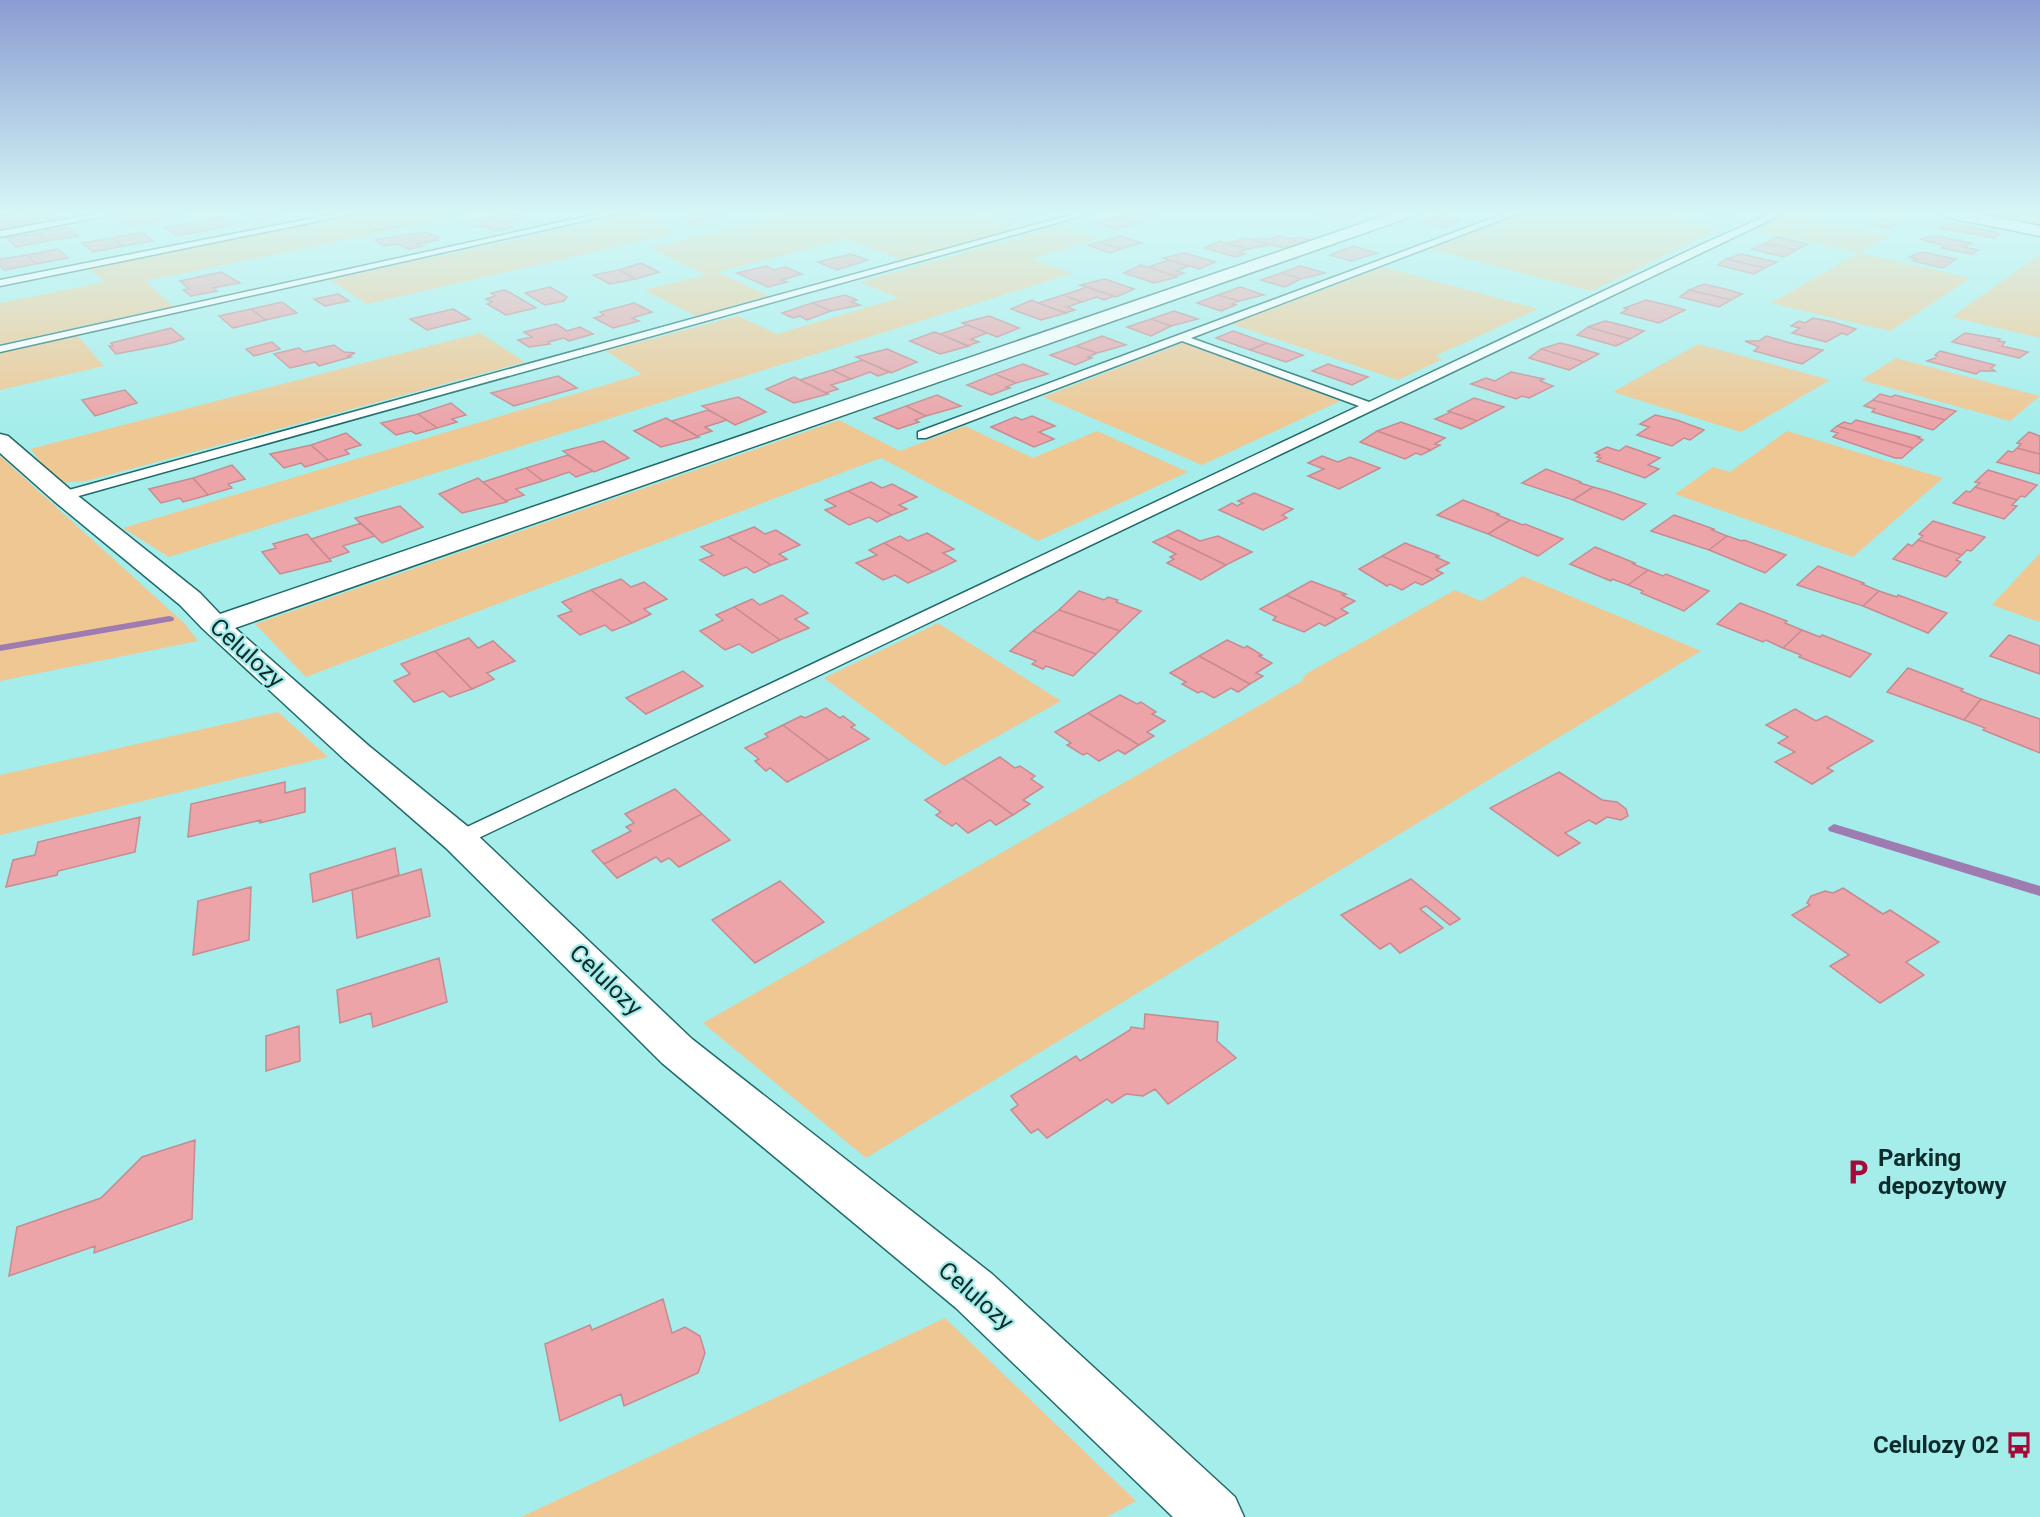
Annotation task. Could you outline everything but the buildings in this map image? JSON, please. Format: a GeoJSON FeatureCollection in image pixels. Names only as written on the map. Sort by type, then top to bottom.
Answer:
{"type":"FeatureCollection","features":[{"type":"Feature","properties":{"kind":"street"},"geometry":{"type":"LineString","coordinates":[[210,620],[1203,283]]}},
{"type":"Feature","properties":{"kind":"street","name":"Celulozy"},"geometry":{"type":"LineString","coordinates":[[0,441],[63,496],[190,599],[210,620],[357,753],[459,839],[677,1051],[974,1291],[1215,1517]]}},
{"type":"Feature","properties":{"kind":"lane"},"geometry":{"type":"LineString","coordinates":[[0,349],[300,283]]}},
{"type":"Feature","properties":{"kind":"lane"},"geometry":{"type":"LineString","coordinates":[[63,496],[835,283]]}},
{"type":"Feature","properties":{"kind":"lane"},"geometry":{"type":"LineString","coordinates":[[922,435],[1329,283]]}},
{"type":"Feature","properties":{"kind":"lane"},"geometry":{"type":"LineString","coordinates":[[459,839],[1629,283]]}},
{"type":"Feature","properties":{"kind":"lane"},"geometry":{"type":"LineString","coordinates":[[1182,338],[1372,406]]}},
{"type":"Feature","properties":{"kind":"shaded area"},"geometry":{"type":"Polygon","coordinates":[[[101,283],[147,283],[173,306],[0,344],[0,303],[101,283]]]}},
{"type":"Feature","properties":{"kind":"shaded area"},"geometry":{"type":"Polygon","coordinates":[[[334,283],[459,283],[367,304],[334,283]]]}},
{"type":"Feature","properties":{"kind":"shaded area"},"geometry":{"type":"Polygon","coordinates":[[[674,283],[741,283],[769,296],[696,316],[644,290],[674,283]]]}},
{"type":"Feature","properties":{"kind":"shaded area"},"geometry":{"type":"Polygon","coordinates":[[[862,283],[1042,283],[169,557],[123,528],[642,374],[606,351],[738,316],[777,334],[899,298],[862,283]]]}},
{"type":"Feature","properties":{"kind":"shaded area"},"geometry":{"type":"Polygon","coordinates":[[[1342,283],[1442,283],[1538,309],[1435,356],[1443,359],[1398,380],[1232,324],[1342,283]]]}},
{"type":"Feature","properties":{"kind":"shaded area"},"geometry":{"type":"Polygon","coordinates":[[[1560,283],[1608,283],[1591,291],[1560,283]]]}},
{"type":"Feature","properties":{"kind":"shaded area"},"geometry":{"type":"Polygon","coordinates":[[[1807,283],[1964,283],[1890,331],[1771,303],[1807,283]]]}},
{"type":"Feature","properties":{"kind":"shaded area"},"geometry":{"type":"Polygon","coordinates":[[[2000,283],[2040,283],[2040,338],[1952,317],[2000,283]]]}},
{"type":"Feature","properties":{"kind":"shaded area"},"geometry":{"type":"Polygon","coordinates":[[[480,333],[525,362],[86,481],[59,483],[30,449],[480,333]]]}},
{"type":"Feature","properties":{"kind":"shaded area"},"geometry":{"type":"Polygon","coordinates":[[[78,336],[104,366],[0,390],[0,353],[78,336]]]}},
{"type":"Feature","properties":{"kind":"shaded area"},"geometry":{"type":"Polygon","coordinates":[[[1183,343],[1340,401],[1202,465],[1043,397],[1183,343]]]}},
{"type":"Feature","properties":{"kind":"shaded area"},"geometry":{"type":"Polygon","coordinates":[[[1698,344],[1830,380],[1741,432],[1613,392],[1698,344]]]}},
{"type":"Feature","properties":{"kind":"shaded area"},"geometry":{"type":"Polygon","coordinates":[[[1896,358],[2040,396],[2010,421],[1861,380],[1896,358]]]}},
{"type":"Feature","properties":{"kind":"shaded area"},"geometry":{"type":"Polygon","coordinates":[[[839,420],[900,451],[965,426],[1033,458],[1097,431],[1188,472],[1038,541],[881,458],[306,677],[255,624],[839,420]]]}},
{"type":"Feature","properties":{"kind":"shaded area"},"geometry":{"type":"Polygon","coordinates":[[[1787,431],[1943,478],[1853,557],[1675,494],[1713,467],[1730,472],[1787,431]]]}},
{"type":"Feature","properties":{"kind":"shaded area"},"geometry":{"type":"Polygon","coordinates":[[[0,456],[184,623],[198,641],[0,681],[0,456]]]}},
{"type":"Feature","properties":{"kind":"shaded area"},"geometry":{"type":"Polygon","coordinates":[[[2040,553],[2040,622],[1992,605],[2040,553]]]}},
{"type":"Feature","properties":{"kind":"shaded area"},"geometry":{"type":"Polygon","coordinates":[[[1523,576],[1701,651],[866,1158],[703,1023],[1302,681],[1306,674],[1455,590],[1481,601],[1523,576]]]}},
{"type":"Feature","properties":{"kind":"shaded area"},"geometry":{"type":"Polygon","coordinates":[[[938,623],[1061,701],[944,766],[824,678],[938,623]]]}},
{"type":"Feature","properties":{"kind":"shaded area"},"geometry":{"type":"Polygon","coordinates":[[[278,712],[328,757],[0,835],[0,775],[278,712]]]}},
{"type":"Feature","properties":{"kind":"shaded area"},"geometry":{"type":"Polygon","coordinates":[[[945,1318],[1136,1501],[1107,1517],[521,1517],[945,1318]]]}},
{"type":"Feature","properties":{"kind":"waterway"},"geometry":{"type":"LineString","coordinates":[[0,648],[169,619]]}},
{"type":"Feature","properties":{"kind":"waterway"},"geometry":{"type":"LineString","coordinates":[[1834,828],[2040,891]]}},
{"type":"Feature","properties":{"kind":"place","name":"Parking depozytowy"},"geometry":{"type":"Point","coordinates":[1858,1172]}},
{"type":"Feature","properties":{"kind":"place","name":"Celulozy 02"},"geometry":{"type":"Point","coordinates":[2019,1445]}}]}
